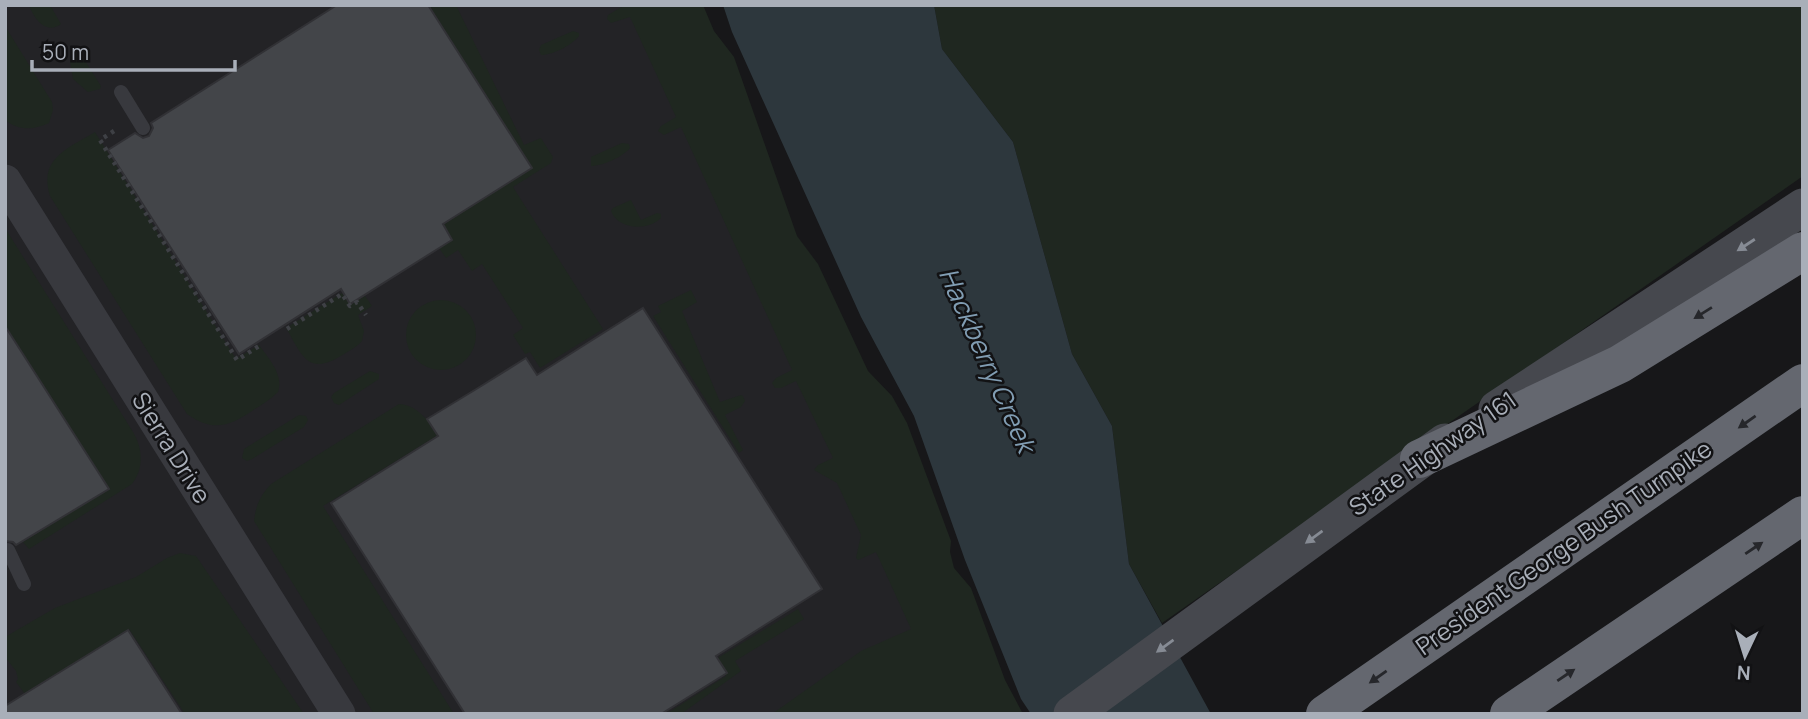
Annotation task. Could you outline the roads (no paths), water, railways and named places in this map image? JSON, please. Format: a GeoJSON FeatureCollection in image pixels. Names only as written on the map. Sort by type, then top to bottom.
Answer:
{"type":"FeatureCollection","features":[{"type":"Feature","properties":{"kind":"highway"},"geometry":{"type":"LineString","coordinates":[[1419,459],[1620,364],[1803,251]]}},
{"type":"Feature","properties":{"kind":"highway","name":"President George Bush Turnpike"},"geometry":{"type":"LineString","coordinates":[[1325,714],[1803,383]]}},
{"type":"Feature","properties":{"kind":"highway"},"geometry":{"type":"LineString","coordinates":[[1509,714],[1803,515]]}},
{"type":"Feature","properties":{"kind":"main road","name":"State Highway 161"},"geometry":{"type":"LineString","coordinates":[[1072,714],[1419,459],[1803,207]]}},
{"type":"Feature","properties":{"kind":"street","name":"Sierra Drive"},"geometry":{"type":"LineString","coordinates":[[5,181],[339,714]]}},
{"type":"Feature","properties":{"kind":"lane"},"geometry":{"type":"LineString","coordinates":[[121,92],[143,128]]}},
{"type":"Feature","properties":{"kind":"lane"},"geometry":{"type":"LineString","coordinates":[[8,551],[24,584]]}},
{"type":"Feature","properties":{"kind":"water","name":"Hackberry Creek"},"geometry":{"type":"Polygon","coordinates":[[[723,5],[934,5],[942,49],[1013,142],[1072,354],[1112,426],[1129,564],[1211,714],[1031,714],[1021,699],[965,560],[914,416],[861,317],[732,32],[723,5]]]}}]}
